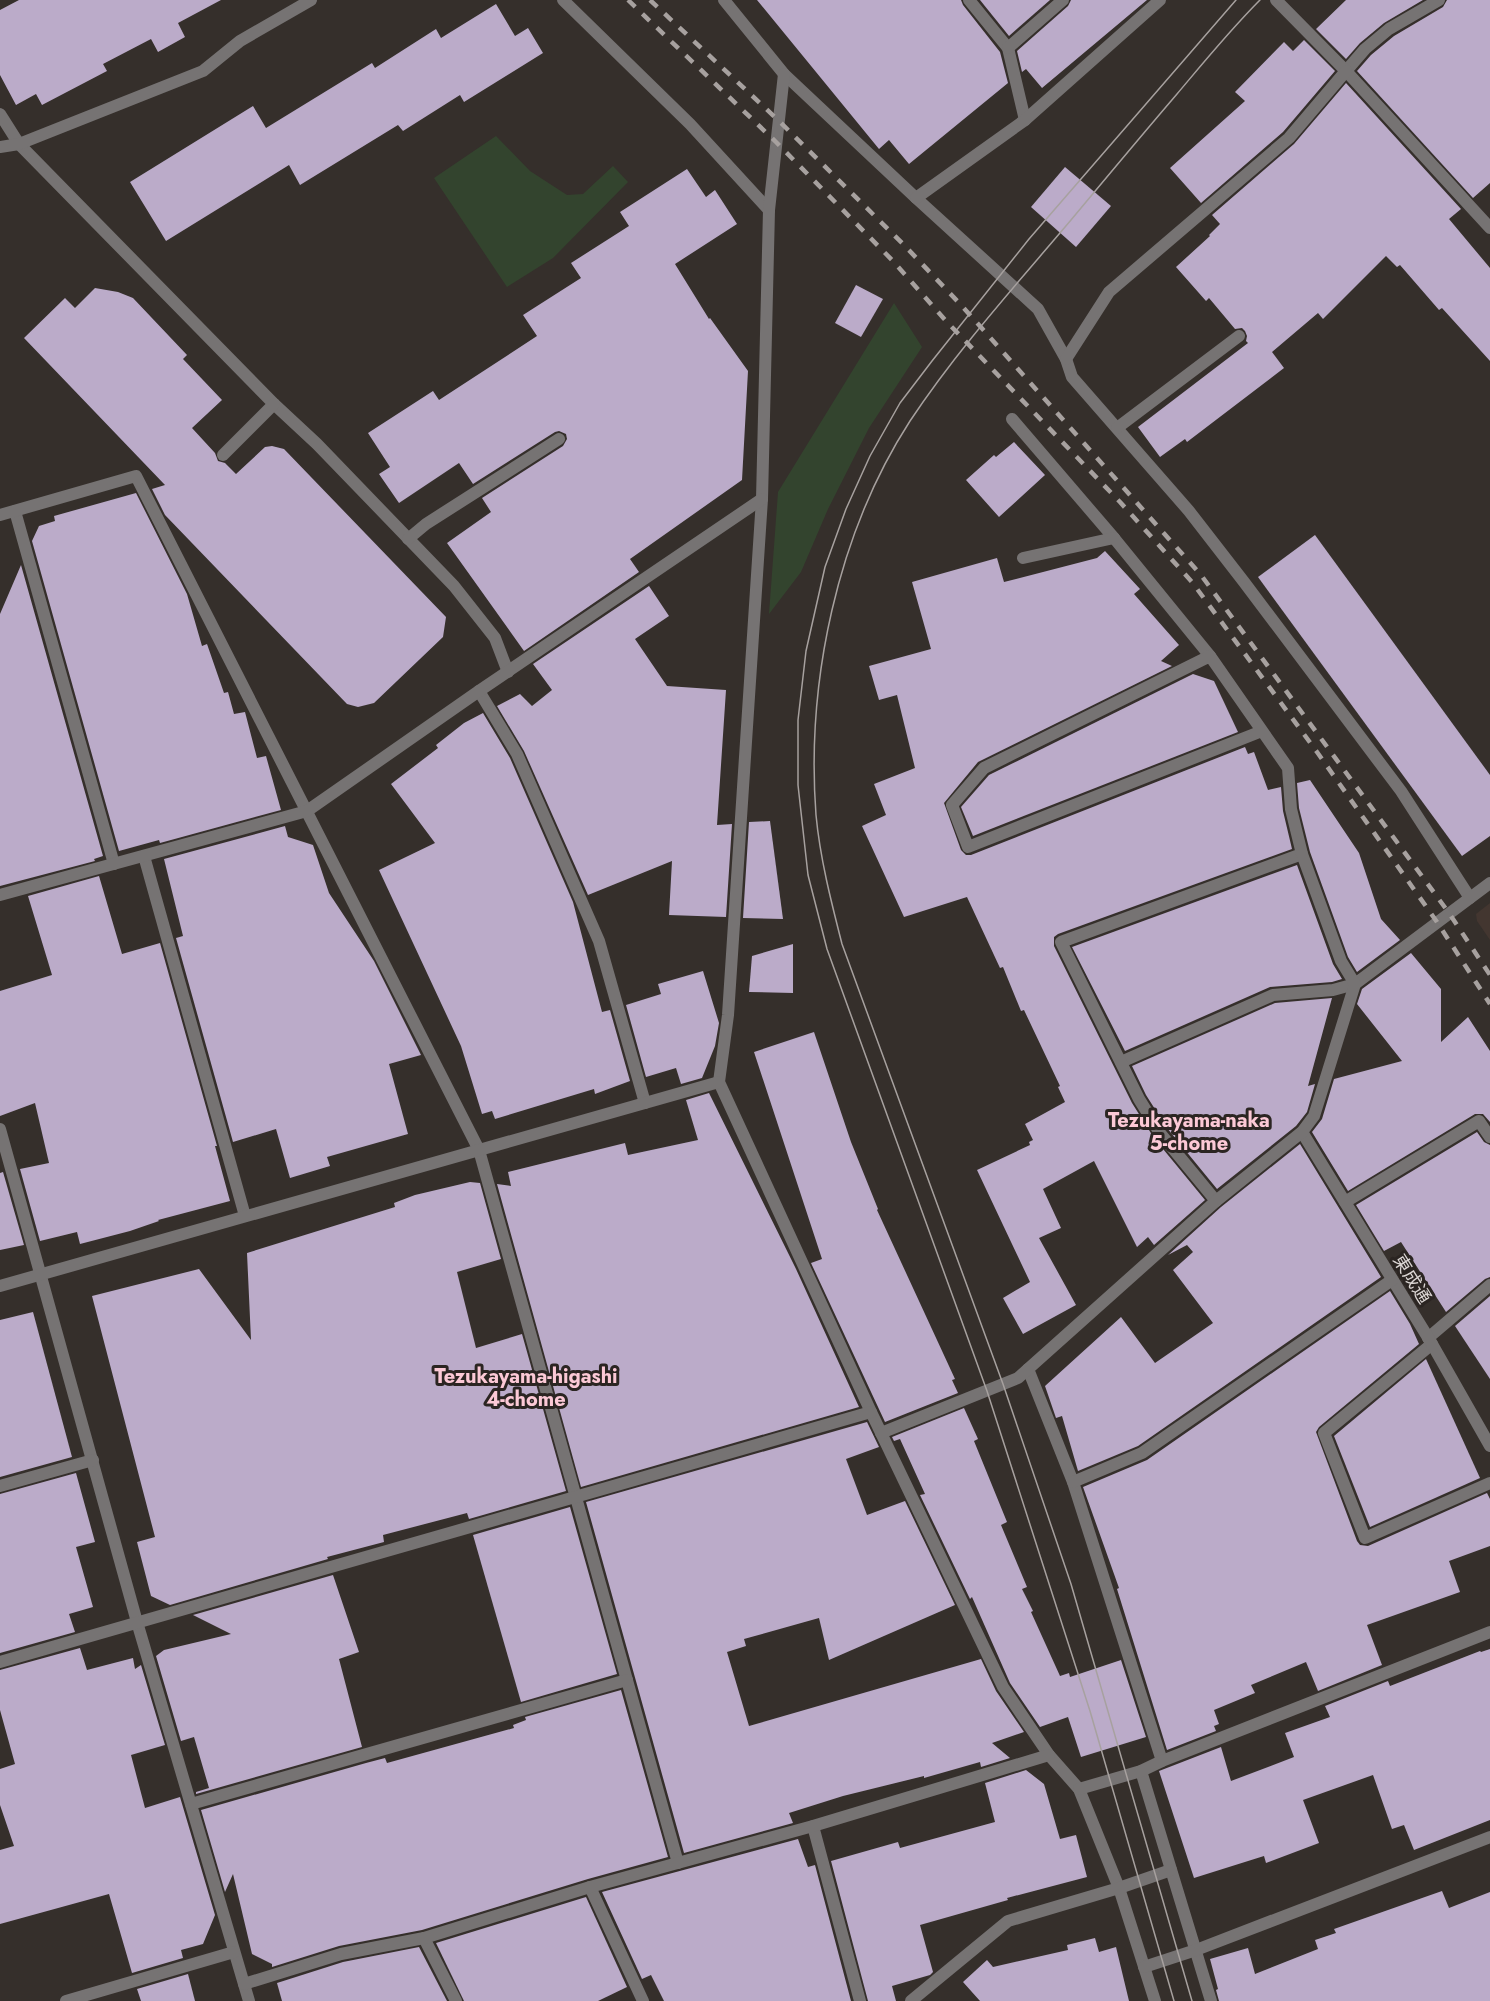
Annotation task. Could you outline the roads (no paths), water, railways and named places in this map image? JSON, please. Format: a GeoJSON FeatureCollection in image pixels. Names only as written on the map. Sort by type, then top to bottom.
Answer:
{"type":"FeatureCollection","features":[{"type":"Feature","properties":{"kind":"street"},"geometry":{"type":"LineString","coordinates":[[0,147],[19,144],[203,71],[240,41],[310,0]]}},
{"type":"Feature","properties":{"kind":"street"},"geometry":{"type":"LineString","coordinates":[[563,0],[690,124],[769,210]]}},
{"type":"Feature","properties":{"kind":"street"},"geometry":{"type":"LineString","coordinates":[[724,0],[784,74],[1038,309],[1066,358],[1072,377],[1189,511],[1288,640],[1401,791],[1470,898]]}},
{"type":"Feature","properties":{"kind":"street"},"geometry":{"type":"LineString","coordinates":[[969,0],[1008,48],[1025,120]]}},
{"type":"Feature","properties":{"kind":"street"},"geometry":{"type":"LineString","coordinates":[[1008,48],[1063,0]]}},
{"type":"Feature","properties":{"kind":"street"},"geometry":{"type":"LineString","coordinates":[[916,198],[1025,120],[1160,0]]}},
{"type":"Feature","properties":{"kind":"street"},"geometry":{"type":"LineString","coordinates":[[1276,0],[1346,71],[1490,228]]}},
{"type":"Feature","properties":{"kind":"street"},"geometry":{"type":"LineString","coordinates":[[1066,358],[1109,292],[1289,138],[1365,49],[1389,29],[1439,0]]}},
{"type":"Feature","properties":{"kind":"street"},"geometry":{"type":"LineString","coordinates":[[784,74],[769,210],[762,499],[728,1015],[719,1082],[880,1433],[1003,1687],[1049,1755],[1079,1789],[1119,1888],[1155,2001]]}},
{"type":"Feature","properties":{"kind":"street"},"geometry":{"type":"LineString","coordinates":[[0,114],[19,144],[274,404],[317,444],[454,586],[495,638],[508,672]]}},
{"type":"Feature","properties":{"kind":"street"},"geometry":{"type":"LineString","coordinates":[[1117,428],[1239,336]]}},
{"type":"Feature","properties":{"kind":"street"},"geometry":{"type":"LineString","coordinates":[[224,455],[274,404]]}},
{"type":"Feature","properties":{"kind":"street"},"geometry":{"type":"LineString","coordinates":[[880,1433],[1018,1378],[1216,1201],[1302,1132],[1314,1116],[1355,984],[1341,961],[1302,854],[1291,809],[1288,768],[1210,656],[1114,538],[1012,419]]}},
{"type":"Feature","properties":{"kind":"street"},"geometry":{"type":"LineString","coordinates":[[408,539],[426,524],[559,439]]}},
{"type":"Feature","properties":{"kind":"street"},"geometry":{"type":"LineString","coordinates":[[0,515],[136,476],[479,1149],[678,1863]]}},
{"type":"Feature","properties":{"kind":"street"},"geometry":{"type":"LineString","coordinates":[[0,896],[308,811],[479,691],[762,499]]}},
{"type":"Feature","properties":{"kind":"street"},"geometry":{"type":"LineString","coordinates":[[15,511],[114,864]]}},
{"type":"Feature","properties":{"kind":"street"},"geometry":{"type":"LineString","coordinates":[[1023,558],[1114,538]]}},
{"type":"Feature","properties":{"kind":"street"},"geometry":{"type":"LineString","coordinates":[[1210,656],[984,768],[952,805],[968,847],[1262,731]]}},
{"type":"Feature","properties":{"kind":"street"},"geometry":{"type":"LineString","coordinates":[[479,691],[517,754],[599,941],[645,1103]]}},
{"type":"Feature","properties":{"kind":"street"},"geometry":{"type":"LineString","coordinates":[[1216,1201],[1160,1133],[1139,1099],[1061,942],[1302,854]]}},
{"type":"Feature","properties":{"kind":"street"},"geometry":{"type":"LineString","coordinates":[[144,855],[245,1216]]}},
{"type":"Feature","properties":{"kind":"street"},"geometry":{"type":"LineString","coordinates":[[1121,1062],[1273,995],[1333,990],[1355,984],[1490,883]]}},
{"type":"Feature","properties":{"kind":"street"},"geometry":{"type":"LineString","coordinates":[[0,1286],[719,1082]]}},
{"type":"Feature","properties":{"kind":"street"},"geometry":{"type":"LineString","coordinates":[[1344,1202],[1479,1121],[1490,1137]]}},
{"type":"Feature","properties":{"kind":"street"},"geometry":{"type":"LineString","coordinates":[[0,1128],[138,1622],[249,2001]]}},
{"type":"Feature","properties":{"kind":"street","name":"東成通"},"geometry":{"type":"LineString","coordinates":[[1302,1132],[1430,1341],[1489,1444]]}},
{"type":"Feature","properties":{"kind":"street"},"geometry":{"type":"LineString","coordinates":[[1073,1482],[1142,1453],[1392,1281]]}},
{"type":"Feature","properties":{"kind":"street"},"geometry":{"type":"LineString","coordinates":[[1490,1285],[1430,1341],[1324,1433],[1365,1538],[1490,1483]]}},
{"type":"Feature","properties":{"kind":"street"},"geometry":{"type":"LineString","coordinates":[[1028,1369],[1073,1482],[1162,1761]]}},
{"type":"Feature","properties":{"kind":"street"},"geometry":{"type":"LineString","coordinates":[[0,1662],[871,1412]]}},
{"type":"Feature","properties":{"kind":"street"},"geometry":{"type":"LineString","coordinates":[[0,1486],[93,1460]]}},
{"type":"Feature","properties":{"kind":"street"},"geometry":{"type":"LineString","coordinates":[[1079,1789],[1141,1771],[1490,1632]]}},
{"type":"Feature","properties":{"kind":"street"},"geometry":{"type":"LineString","coordinates":[[191,1804],[627,1680]]}},
{"type":"Feature","properties":{"kind":"street"},"geometry":{"type":"LineString","coordinates":[[244,1984],[341,1954],[424,1938],[590,1887],[813,1826],[1049,1755]]}},
{"type":"Feature","properties":{"kind":"street"},"geometry":{"type":"LineString","coordinates":[[1141,1771],[1210,2001]]}},
{"type":"Feature","properties":{"kind":"street"},"geometry":{"type":"LineString","coordinates":[[813,1826],[860,2001]]}},
{"type":"Feature","properties":{"kind":"street"},"geometry":{"type":"LineString","coordinates":[[1144,1967],[1196,1950],[1490,1837]]}},
{"type":"Feature","properties":{"kind":"street"},"geometry":{"type":"LineString","coordinates":[[911,2001],[1008,1921],[1171,1870]]}},
{"type":"Feature","properties":{"kind":"street"},"geometry":{"type":"LineString","coordinates":[[590,1887],[642,2001]]}},
{"type":"Feature","properties":{"kind":"street"},"geometry":{"type":"LineString","coordinates":[[424,1938],[456,2001]]}},
{"type":"Feature","properties":{"kind":"street"},"geometry":{"type":"LineString","coordinates":[[66,2001],[234,1952]]}},
{"type":"Feature","properties":{"kind":"tram line"},"geometry":{"type":"LineString","coordinates":[[1174,2001],[1090,1711],[987,1391],[827,949],[808,875],[798,785],[798,720],[806,651],[825,567],[846,509],[870,456],[900,403],[1029,239],[1236,0]]}},
{"type":"Feature","properties":{"kind":"tram line"},"geometry":{"type":"LineString","coordinates":[[1192,2001],[1071,1584],[1003,1384],[842,944],[820,847],[814,765],[816,713],[822,662],[832,610],[863,512],[885,465],[910,421],[987,318],[1207,58],[1260,0]]}},
{"type":"Feature","properties":{"kind":"railway"},"geometry":{"type":"LineString","coordinates":[[628,0],[776,142],[892,260],[947,322],[1120,502],[1192,582],[1317,752],[1437,922],[1490,1004]]}},
{"type":"Feature","properties":{"kind":"railway"},"geometry":{"type":"LineString","coordinates":[[650,0],[778,120],[904,245],[962,306],[1201,575],[1449,913],[1490,975]]}},
{"type":"Feature","properties":{"kind":"district","name":"Tezukayama-naka 5-chome"},"geometry":{"type":"Point","coordinates":[1189,1132]}},
{"type":"Feature","properties":{"kind":"district","name":"Tezukayama-higashi 4-chome"},"geometry":{"type":"Point","coordinates":[526,1388]}}]}
